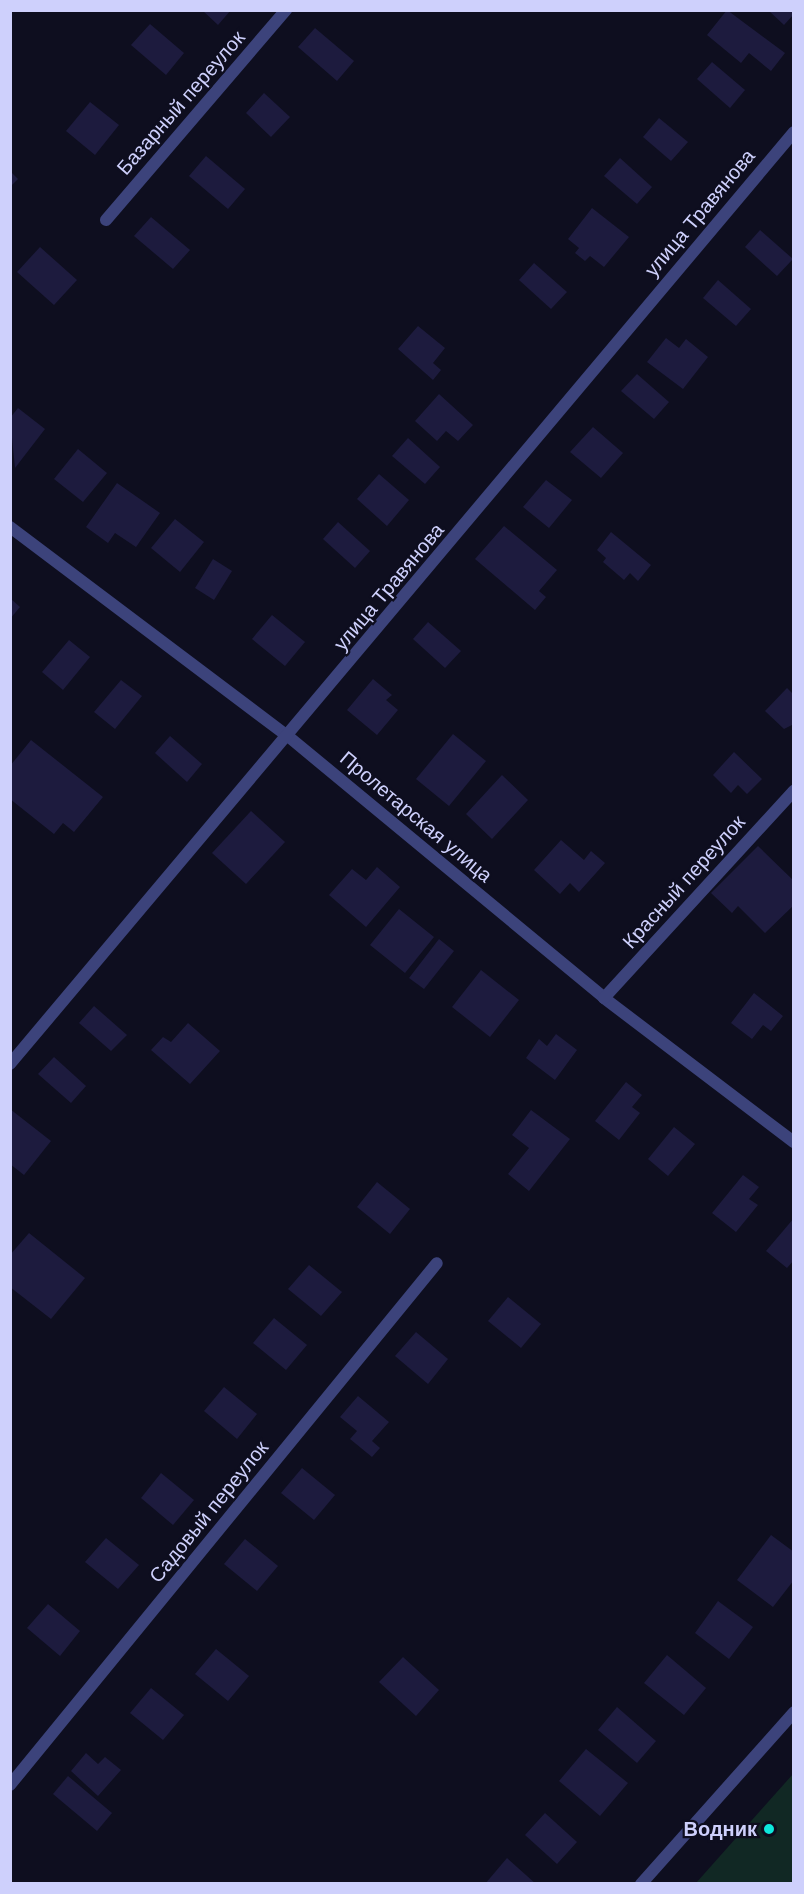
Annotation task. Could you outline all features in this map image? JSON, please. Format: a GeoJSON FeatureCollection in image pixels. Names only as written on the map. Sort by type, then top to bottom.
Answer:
{"type":"FeatureCollection","features":[{"type":"Feature","properties":{"kind":"street","name":"Базарный переулок"},"geometry":{"type":"LineString","coordinates":[[106,220],[286,10]]}},
{"type":"Feature","properties":{"kind":"street","name":"улица Травянова"},"geometry":{"type":"LineString","coordinates":[[10,1064],[289,737],[794,132]]}},
{"type":"Feature","properties":{"kind":"street","name":"Пролетарская улица"},"geometry":{"type":"LineString","coordinates":[[10,527],[289,737],[604,998],[794,1142]]}},
{"type":"Feature","properties":{"kind":"street","name":"Красный переулок"},"geometry":{"type":"LineString","coordinates":[[604,998],[794,791]]}},
{"type":"Feature","properties":{"kind":"street","name":"Садовый переулок"},"geometry":{"type":"LineString","coordinates":[[10,1785],[437,1263]]}},
{"type":"Feature","properties":{"kind":"street"},"geometry":{"type":"LineString","coordinates":[[640,1884],[794,1712]]}},
{"type":"Feature","properties":{"kind":"green space","name":"Водник"},"geometry":{"type":"Polygon","coordinates":[[[793,1774],[793,1883],[696,1883],[793,1774]]]}},
{"type":"Feature","properties":{"kind":"building"},"geometry":{"type":"Polygon","coordinates":[[[202,10],[231,10],[218,25],[202,10]]]}},
{"type":"Feature","properties":{"kind":"building"},"geometry":{"type":"Polygon","coordinates":[[[727,10],[785,53],[771,71],[749,53],[741,63],[707,35],[727,10]]]}},
{"type":"Feature","properties":{"kind":"building"},"geometry":{"type":"Polygon","coordinates":[[[768,10],[794,10],[794,14],[784,25],[768,10]]]}},
{"type":"Feature","properties":{"kind":"building"},"geometry":{"type":"Polygon","coordinates":[[[150,24],[184,53],[166,75],[131,45],[150,24]]]}},
{"type":"Feature","properties":{"kind":"building"},"geometry":{"type":"Polygon","coordinates":[[[315,28],[354,61],[337,81],[298,47],[315,28]]]}},
{"type":"Feature","properties":{"kind":"building"},"geometry":{"type":"Polygon","coordinates":[[[712,62],[745,90],[730,108],[697,79],[712,62]]]}},
{"type":"Feature","properties":{"kind":"building"},"geometry":{"type":"Polygon","coordinates":[[[264,93],[290,117],[271,137],[246,113],[264,93]]]}},
{"type":"Feature","properties":{"kind":"building"},"geometry":{"type":"Polygon","coordinates":[[[90,102],[119,125],[95,155],[66,131],[90,102]]]}},
{"type":"Feature","properties":{"kind":"building"},"geometry":{"type":"Polygon","coordinates":[[[659,118],[688,142],[671,161],[643,137],[659,118]]]}},
{"type":"Feature","properties":{"kind":"building"},"geometry":{"type":"Polygon","coordinates":[[[206,156],[245,189],[228,209],[189,176],[206,156]]]}},
{"type":"Feature","properties":{"kind":"building"},"geometry":{"type":"Polygon","coordinates":[[[620,158],[652,187],[637,204],[604,176],[620,158]]]}},
{"type":"Feature","properties":{"kind":"building"},"geometry":{"type":"Polygon","coordinates":[[[10,171],[18,179],[10,187],[10,171]]]}},
{"type":"Feature","properties":{"kind":"building"},"geometry":{"type":"Polygon","coordinates":[[[592,208],[629,237],[604,267],[590,256],[585,261],[575,253],[579,248],[568,239],[592,208]]]}},
{"type":"Feature","properties":{"kind":"building"},"geometry":{"type":"Polygon","coordinates":[[[151,217],[190,250],[173,269],[134,236],[151,217]]]}},
{"type":"Feature","properties":{"kind":"building"},"geometry":{"type":"Polygon","coordinates":[[[760,230],[793,259],[777,276],[745,247],[760,230]]]}},
{"type":"Feature","properties":{"kind":"building"},"geometry":{"type":"Polygon","coordinates":[[[40,247],[77,280],[54,305],[17,272],[40,247]]]}},
{"type":"Feature","properties":{"kind":"building"},"geometry":{"type":"Polygon","coordinates":[[[534,263],[567,292],[551,309],[519,280],[534,263]]]}},
{"type":"Feature","properties":{"kind":"building"},"geometry":{"type":"Polygon","coordinates":[[[718,280],[751,309],[736,326],[703,298],[718,280]]]}},
{"type":"Feature","properties":{"kind":"building"},"geometry":{"type":"Polygon","coordinates":[[[418,326],[445,348],[433,363],[441,370],[433,380],[398,349],[418,326]]]}},
{"type":"Feature","properties":{"kind":"building"},"geometry":{"type":"Polygon","coordinates":[[[666,338],[679,348],[686,339],[708,357],[683,389],[647,362],[666,338]]]}},
{"type":"Feature","properties":{"kind":"building"},"geometry":{"type":"Polygon","coordinates":[[[637,374],[669,402],[654,419],[621,391],[637,374]]]}},
{"type":"Feature","properties":{"kind":"building"},"geometry":{"type":"Polygon","coordinates":[[[439,394],[473,425],[458,441],[446,431],[437,441],[415,421],[439,394]]]}},
{"type":"Feature","properties":{"kind":"building"},"geometry":{"type":"Polygon","coordinates":[[[18,408],[45,429],[15,468],[10,418],[18,408]]]}},
{"type":"Feature","properties":{"kind":"building"},"geometry":{"type":"Polygon","coordinates":[[[593,427],[623,453],[601,478],[570,452],[593,427]]]}},
{"type":"Feature","properties":{"kind":"building"},"geometry":{"type":"Polygon","coordinates":[[[408,438],[440,467],[425,484],[392,456],[408,438]]]}},
{"type":"Feature","properties":{"kind":"building"},"geometry":{"type":"Polygon","coordinates":[[[78,449],[107,473],[83,502],[54,479],[78,449]]]}},
{"type":"Feature","properties":{"kind":"building"},"geometry":{"type":"Polygon","coordinates":[[[379,474],[409,500],[387,526],[357,499],[379,474]]]}},
{"type":"Feature","properties":{"kind":"building"},"geometry":{"type":"Polygon","coordinates":[[[546,480],[572,500],[549,528],[523,507],[546,480]]]}},
{"type":"Feature","properties":{"kind":"building"},"geometry":{"type":"Polygon","coordinates":[[[117,483],[160,513],[136,547],[115,533],[108,543],[86,527],[117,483]]]}},
{"type":"Feature","properties":{"kind":"building"},"geometry":{"type":"Polygon","coordinates":[[[175,519],[204,542],[180,572],[151,548],[175,519]]]}},
{"type":"Feature","properties":{"kind":"building"},"geometry":{"type":"Polygon","coordinates":[[[338,522],[370,551],[355,568],[323,539],[338,522]]]}},
{"type":"Feature","properties":{"kind":"building"},"geometry":{"type":"Polygon","coordinates":[[[504,526],[557,570],[539,591],[546,597],[535,610],[475,559],[504,526]]]}},
{"type":"Feature","properties":{"kind":"building"},"geometry":{"type":"Polygon","coordinates":[[[611,532],[651,565],[638,581],[630,573],[624,580],[603,562],[606,558],[597,550],[611,532]]]}},
{"type":"Feature","properties":{"kind":"building"},"geometry":{"type":"Polygon","coordinates":[[[213,559],[232,571],[214,600],[195,588],[213,559]]]}},
{"type":"Feature","properties":{"kind":"building"},"geometry":{"type":"Polygon","coordinates":[[[10,598],[20,607],[10,619],[10,598]]]}},
{"type":"Feature","properties":{"kind":"building"},"geometry":{"type":"Polygon","coordinates":[[[272,615],[305,642],[285,666],[252,639],[272,615]]]}},
{"type":"Feature","properties":{"kind":"building"},"geometry":{"type":"Polygon","coordinates":[[[428,622],[461,651],[445,668],[413,639],[428,622]]]}},
{"type":"Feature","properties":{"kind":"building"},"geometry":{"type":"Polygon","coordinates":[[[69,640],[90,657],[63,690],[42,672],[69,640]]]}},
{"type":"Feature","properties":{"kind":"building"},"geometry":{"type":"Polygon","coordinates":[[[373,679],[392,695],[386,700],[398,710],[377,735],[347,710],[373,679]]]}},
{"type":"Feature","properties":{"kind":"building"},"geometry":{"type":"Polygon","coordinates":[[[121,680],[142,696],[115,729],[94,712],[121,680]]]}},
{"type":"Feature","properties":{"kind":"building"},"geometry":{"type":"Polygon","coordinates":[[[787,688],[794,695],[794,724],[784,729],[765,711],[787,688]]]}},
{"type":"Feature","properties":{"kind":"building"},"geometry":{"type":"Polygon","coordinates":[[[453,734],[486,761],[449,806],[416,779],[453,734]]]}},
{"type":"Feature","properties":{"kind":"building"},"geometry":{"type":"Polygon","coordinates":[[[170,736],[202,764],[187,782],[155,753],[170,736]]]}},
{"type":"Feature","properties":{"kind":"building"},"geometry":{"type":"Polygon","coordinates":[[[31,740],[103,797],[74,832],[63,823],[54,834],[10,799],[10,766],[31,740]]]}},
{"type":"Feature","properties":{"kind":"building"},"geometry":{"type":"Polygon","coordinates":[[[734,752],[762,779],[747,794],[738,785],[731,793],[713,775],[734,752]]]}},
{"type":"Feature","properties":{"kind":"building"},"geometry":{"type":"Polygon","coordinates":[[[502,775],[528,800],[492,839],[466,814],[502,775]]]}},
{"type":"Feature","properties":{"kind":"building"},"geometry":{"type":"Polygon","coordinates":[[[251,811],[285,842],[246,884],[212,853],[251,811]]]}},
{"type":"Feature","properties":{"kind":"building"},"geometry":{"type":"Polygon","coordinates":[[[561,840],[584,860],[591,851],[605,863],[579,892],[570,883],[560,894],[534,870],[561,840]]]}},
{"type":"Feature","properties":{"kind":"building"},"geometry":{"type":"Polygon","coordinates":[[[758,846],[794,881],[794,905],[765,933],[738,906],[732,913],[711,893],[758,846]]]}},
{"type":"Feature","properties":{"kind":"building"},"geometry":{"type":"Polygon","coordinates":[[[377,867],[400,887],[366,927],[329,895],[352,869],[366,880],[377,867]]]}},
{"type":"Feature","properties":{"kind":"building"},"geometry":{"type":"Polygon","coordinates":[[[399,909],[434,937],[405,973],[370,945],[399,909]]]}},
{"type":"Feature","properties":{"kind":"building"},"geometry":{"type":"Polygon","coordinates":[[[439,939],[454,951],[424,989],[409,978],[439,939]]]}},
{"type":"Feature","properties":{"kind":"building"},"geometry":{"type":"Polygon","coordinates":[[[481,970],[519,1000],[490,1037],[452,1007],[481,970]]]}},
{"type":"Feature","properties":{"kind":"building"},"geometry":{"type":"Polygon","coordinates":[[[754,993],[783,1016],[771,1031],[763,1025],[752,1039],[731,1023],[754,993]]]}},
{"type":"Feature","properties":{"kind":"building"},"geometry":{"type":"Polygon","coordinates":[[[94,1006],[127,1035],[111,1051],[79,1023],[94,1006]]]}},
{"type":"Feature","properties":{"kind":"building"},"geometry":{"type":"Polygon","coordinates":[[[188,1023],[220,1051],[190,1084],[151,1050],[163,1037],[171,1042],[188,1023]]]}},
{"type":"Feature","properties":{"kind":"building"},"geometry":{"type":"Polygon","coordinates":[[[556,1034],[577,1050],[555,1080],[526,1058],[539,1039],[547,1046],[556,1034]]]}},
{"type":"Feature","properties":{"kind":"building"},"geometry":{"type":"Polygon","coordinates":[[[54,1057],[86,1086],[71,1103],[38,1074],[54,1057]]]}},
{"type":"Feature","properties":{"kind":"building"},"geometry":{"type":"Polygon","coordinates":[[[626,1082],[642,1095],[632,1107],[640,1113],[619,1140],[595,1121],[626,1082]]]}},
{"type":"Feature","properties":{"kind":"building"},"geometry":{"type":"Polygon","coordinates":[[[10,1109],[51,1141],[24,1175],[10,1164],[10,1109]]]}},
{"type":"Feature","properties":{"kind":"building"},"geometry":{"type":"Polygon","coordinates":[[[531,1110],[570,1139],[529,1191],[508,1174],[529,1148],[512,1135],[531,1110]]]}},
{"type":"Feature","properties":{"kind":"building"},"geometry":{"type":"Polygon","coordinates":[[[674,1127],[695,1144],[668,1176],[648,1159],[674,1127]]]}},
{"type":"Feature","properties":{"kind":"building"},"geometry":{"type":"Polygon","coordinates":[[[743,1175],[759,1187],[749,1199],[758,1205],[736,1232],[712,1213],[743,1175]]]}},
{"type":"Feature","properties":{"kind":"building"},"geometry":{"type":"Polygon","coordinates":[[[377,1182],[410,1209],[390,1234],[357,1207],[377,1182]]]}},
{"type":"Feature","properties":{"kind":"building"},"geometry":{"type":"Polygon","coordinates":[[[794,1218],[794,1260],[787,1268],[766,1251],[794,1218]]]}},
{"type":"Feature","properties":{"kind":"building"},"geometry":{"type":"Polygon","coordinates":[[[29,1233],[85,1278],[51,1319],[10,1287],[10,1255],[29,1233]]]}},
{"type":"Feature","properties":{"kind":"building"},"geometry":{"type":"Polygon","coordinates":[[[309,1265],[342,1292],[321,1316],[288,1289],[309,1265]]]}},
{"type":"Feature","properties":{"kind":"building"},"geometry":{"type":"Polygon","coordinates":[[[508,1297],[541,1324],[521,1348],[488,1321],[508,1297]]]}},
{"type":"Feature","properties":{"kind":"building"},"geometry":{"type":"Polygon","coordinates":[[[274,1318],[307,1345],[286,1370],[253,1343],[274,1318]]]}},
{"type":"Feature","properties":{"kind":"building"},"geometry":{"type":"Polygon","coordinates":[[[416,1332],[448,1359],[428,1384],[395,1356],[416,1332]]]}},
{"type":"Feature","properties":{"kind":"building"},"geometry":{"type":"Polygon","coordinates":[[[224,1387],[257,1414],[237,1439],[204,1411],[224,1387]]]}},
{"type":"Feature","properties":{"kind":"building"},"geometry":{"type":"Polygon","coordinates":[[[358,1396],[389,1422],[372,1441],[380,1448],[372,1457],[350,1439],[357,1431],[340,1417],[358,1396]]]}},
{"type":"Feature","properties":{"kind":"building"},"geometry":{"type":"Polygon","coordinates":[[[302,1468],[335,1495],[314,1520],[281,1493],[302,1468]]]}},
{"type":"Feature","properties":{"kind":"building"},"geometry":{"type":"Polygon","coordinates":[[[161,1473],[194,1500],[173,1525],[141,1498],[161,1473]]]}},
{"type":"Feature","properties":{"kind":"building"},"geometry":{"type":"Polygon","coordinates":[[[771,1535],[794,1552],[794,1580],[773,1607],[737,1580],[771,1535]]]}},
{"type":"Feature","properties":{"kind":"building"},"geometry":{"type":"Polygon","coordinates":[[[106,1538],[139,1565],[118,1589],[85,1562],[106,1538]]]}},
{"type":"Feature","properties":{"kind":"building"},"geometry":{"type":"Polygon","coordinates":[[[245,1539],[278,1566],[257,1591],[224,1564],[245,1539]]]}},
{"type":"Feature","properties":{"kind":"building"},"geometry":{"type":"Polygon","coordinates":[[[718,1601],[753,1627],[729,1659],[695,1633],[718,1601]]]}},
{"type":"Feature","properties":{"kind":"building"},"geometry":{"type":"Polygon","coordinates":[[[48,1604],[80,1631],[60,1656],[27,1628],[48,1604]]]}},
{"type":"Feature","properties":{"kind":"building"},"geometry":{"type":"Polygon","coordinates":[[[216,1649],[249,1676],[228,1701],[195,1674],[216,1649]]]}},
{"type":"Feature","properties":{"kind":"building"},"geometry":{"type":"Polygon","coordinates":[[[667,1655],[706,1688],[684,1715],[644,1683],[667,1655]]]}},
{"type":"Feature","properties":{"kind":"building"},"geometry":{"type":"Polygon","coordinates":[[[403,1657],[439,1690],[416,1716],[379,1682],[403,1657]]]}},
{"type":"Feature","properties":{"kind":"building"},"geometry":{"type":"Polygon","coordinates":[[[151,1688],[184,1715],[163,1740],[130,1713],[151,1688]]]}},
{"type":"Feature","properties":{"kind":"building"},"geometry":{"type":"Polygon","coordinates":[[[617,1707],[656,1741],[637,1763],[598,1730],[617,1707]]]}},
{"type":"Feature","properties":{"kind":"building"},"geometry":{"type":"Polygon","coordinates":[[[586,1749],[628,1783],[600,1816],[559,1781],[586,1749]]]}},
{"type":"Feature","properties":{"kind":"building"},"geometry":{"type":"Polygon","coordinates":[[[86,1753],[98,1764],[105,1757],[121,1770],[98,1796],[71,1771],[86,1753]]]}},
{"type":"Feature","properties":{"kind":"building"},"geometry":{"type":"Polygon","coordinates":[[[68,1776],[112,1813],[97,1831],[53,1794],[68,1776]]]}},
{"type":"Feature","properties":{"kind":"building"},"geometry":{"type":"Polygon","coordinates":[[[545,1813],[577,1842],[557,1864],[525,1835],[545,1813]]]}},
{"type":"Feature","properties":{"kind":"building"},"geometry":{"type":"Polygon","coordinates":[[[507,1858],[536,1884],[485,1884],[507,1858]]]}},
{"type":"Feature","properties":{"kind":"place","name":"Водник"},"geometry":{"type":"Point","coordinates":[769,1829]}}]}
